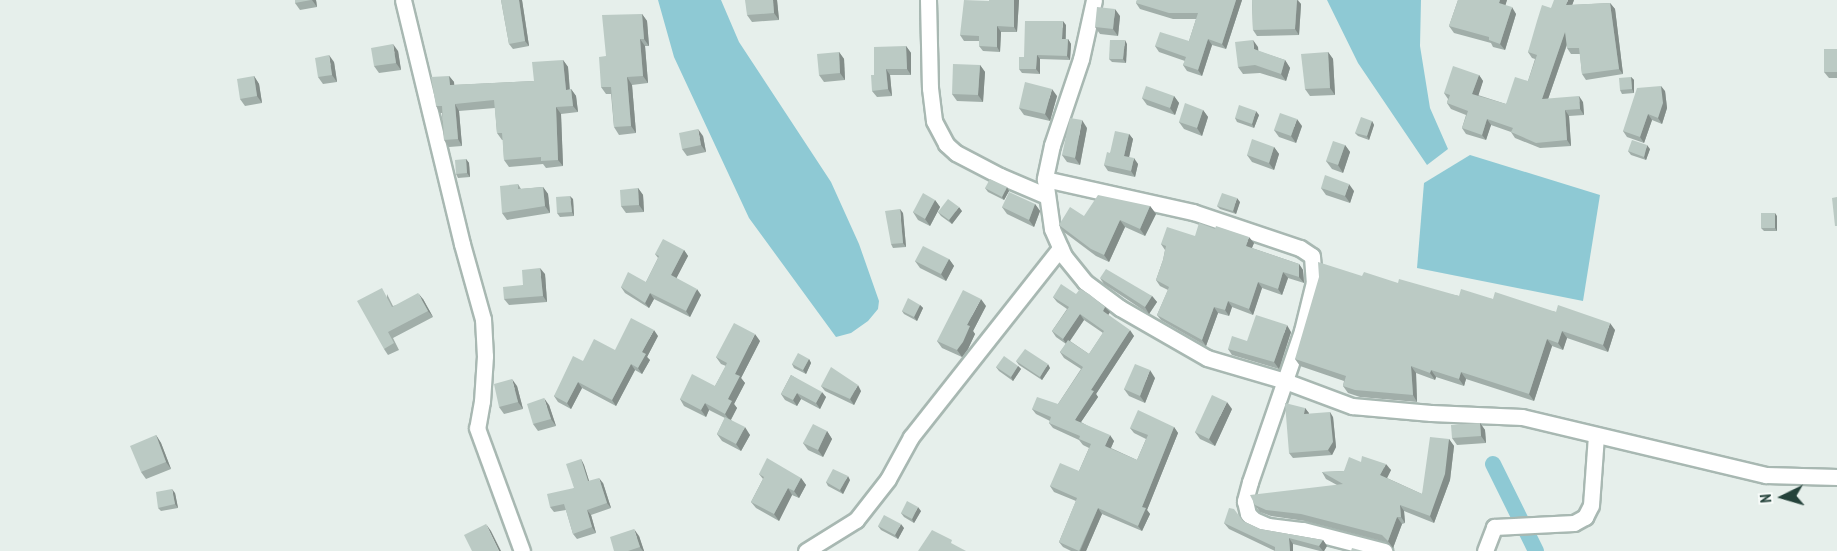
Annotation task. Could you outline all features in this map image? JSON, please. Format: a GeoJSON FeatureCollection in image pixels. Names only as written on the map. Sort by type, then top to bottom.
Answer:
{"type":"FeatureCollection","features":[{"type":"Feature","properties":{"kind":"street"},"geometry":{"type":"LineString","coordinates":[[403,0],[462,244],[483,319],[485,356],[482,400],[477,420],[478,434],[522,551]]}},
{"type":"Feature","properties":{"kind":"street"},"geometry":{"type":"LineString","coordinates":[[928,0],[930,88],[934,121],[946,144],[956,153],[1000,176],[1047,196]]}},
{"type":"Feature","properties":{"kind":"street"},"geometry":{"type":"LineString","coordinates":[[1095,0],[1081,59],[1052,145],[1045,179],[1052,229],[1060,248],[1085,282],[1147,326],[1207,358],[1285,381],[1352,406],[1431,413],[1522,417],[1766,476],[1837,477]]}},
{"type":"Feature","properties":{"kind":"street"},"geometry":{"type":"LineString","coordinates":[[1045,179],[1193,212],[1300,248],[1312,256],[1314,282],[1285,381],[1250,482],[1245,501],[1248,514],[1254,520],[1268,526],[1303,530],[1384,551]]}},
{"type":"Feature","properties":{"kind":"street"},"geometry":{"type":"LineString","coordinates":[[806,551],[856,519],[888,480],[911,437],[1060,248]]}},
{"type":"Feature","properties":{"kind":"street"},"geometry":{"type":"LineString","coordinates":[[1485,551],[1494,527],[1574,523],[1585,517],[1591,505],[1596,435]]}},
{"type":"Feature","properties":{"kind":"water"},"geometry":{"type":"Polygon","coordinates":[[[658,0],[721,0],[739,42],[831,182],[859,244],[879,301],[878,309],[868,321],[851,333],[836,337],[749,218],[674,57],[658,0]]]}},
{"type":"Feature","properties":{"kind":"water"},"geometry":{"type":"Polygon","coordinates":[[[1327,0],[1421,0],[1420,46],[1430,108],[1448,149],[1427,165],[1358,63],[1327,0]]]}},
{"type":"Feature","properties":{"kind":"water"},"geometry":{"type":"Polygon","coordinates":[[[1470,155],[1600,195],[1583,301],[1417,268],[1424,183],[1470,155]]]}},
{"type":"Feature","properties":{"kind":"building"},"geometry":{"type":"Polygon","coordinates":[[[295,0],[311,0],[295,3],[295,0]]]}},
{"type":"Feature","properties":{"kind":"building"},"geometry":{"type":"Polygon","coordinates":[[[501,0],[519,0],[525,41],[509,44],[501,0]]]}},
{"type":"Feature","properties":{"kind":"building"},"geometry":{"type":"Polygon","coordinates":[[[745,0],[773,0],[774,13],[747,15],[745,0]]]}},
{"type":"Feature","properties":{"kind":"building"},"geometry":{"type":"Polygon","coordinates":[[[964,0],[1014,0],[1014,27],[997,26],[997,47],[979,46],[979,36],[960,35],[964,0]]]}},
{"type":"Feature","properties":{"kind":"building"},"geometry":{"type":"Polygon","coordinates":[[[1137,0],[1236,0],[1222,44],[1208,39],[1198,70],[1183,65],[1186,57],[1155,46],[1160,32],[1189,41],[1198,13],[1169,13],[1136,3],[1137,0]]]}},
{"type":"Feature","properties":{"kind":"building"},"geometry":{"type":"Polygon","coordinates":[[[1252,0],[1297,0],[1295,29],[1253,30],[1252,0]]]}},
{"type":"Feature","properties":{"kind":"building"},"geometry":{"type":"Polygon","coordinates":[[[1458,0],[1500,0],[1499,3],[1512,7],[1500,44],[1489,40],[1489,37],[1449,26],[1458,0]]]}},
{"type":"Feature","properties":{"kind":"building"},"geometry":{"type":"Polygon","coordinates":[[[1554,0],[1568,0],[1566,5],[1610,3],[1619,69],[1582,74],[1579,48],[1567,48],[1565,32],[1542,99],[1579,96],[1580,109],[1565,110],[1567,140],[1536,143],[1511,132],[1513,128],[1487,119],[1482,135],[1462,128],[1468,111],[1447,103],[1450,95],[1444,93],[1453,66],[1479,75],[1472,94],[1506,104],[1515,77],[1528,81],[1537,55],[1528,52],[1542,5],[1551,8],[1554,0]]]}},
{"type":"Feature","properties":{"kind":"building"},"geometry":{"type":"Polygon","coordinates":[[[1097,7],[1115,9],[1113,29],[1095,27],[1097,7]]]}},
{"type":"Feature","properties":{"kind":"building"},"geometry":{"type":"Polygon","coordinates":[[[642,14],[644,39],[640,39],[643,76],[627,77],[631,126],[614,127],[611,87],[601,87],[599,57],[606,56],[602,15],[642,14]]]}},
{"type":"Feature","properties":{"kind":"building"},"geometry":{"type":"Polygon","coordinates":[[[1025,21],[1063,21],[1062,39],[1068,39],[1067,56],[1037,55],[1036,69],[1019,69],[1019,57],[1024,57],[1025,21]]]}},
{"type":"Feature","properties":{"kind":"building"},"geometry":{"type":"Polygon","coordinates":[[[1110,40],[1125,40],[1123,59],[1109,59],[1110,40]]]}},
{"type":"Feature","properties":{"kind":"building"},"geometry":{"type":"Polygon","coordinates":[[[1253,40],[1254,49],[1285,60],[1281,74],[1255,65],[1238,67],[1235,42],[1253,40]]]}},
{"type":"Feature","properties":{"kind":"building"},"geometry":{"type":"Polygon","coordinates":[[[393,44],[396,63],[374,66],[371,48],[393,44]]]}},
{"type":"Feature","properties":{"kind":"building"},"geometry":{"type":"Polygon","coordinates":[[[906,46],[907,69],[886,69],[888,89],[872,91],[874,47],[906,46]]]}},
{"type":"Feature","properties":{"kind":"building"},"geometry":{"type":"Polygon","coordinates":[[[1824,49],[1837,49],[1837,72],[1824,72],[1824,49]]]}},
{"type":"Feature","properties":{"kind":"building"},"geometry":{"type":"Polygon","coordinates":[[[839,52],[840,73],[819,75],[817,54],[839,52]]]}},
{"type":"Feature","properties":{"kind":"building"},"geometry":{"type":"Polygon","coordinates":[[[1328,52],[1330,88],[1305,89],[1301,54],[1328,52]]]}},
{"type":"Feature","properties":{"kind":"building"},"geometry":{"type":"Polygon","coordinates":[[[329,55],[332,75],[318,77],[315,58],[329,55]]]}},
{"type":"Feature","properties":{"kind":"building"},"geometry":{"type":"Polygon","coordinates":[[[563,60],[566,90],[571,89],[573,106],[556,107],[558,160],[541,161],[541,157],[504,160],[502,133],[497,133],[494,100],[455,104],[458,139],[444,140],[442,106],[436,106],[431,77],[449,76],[450,85],[534,81],[532,62],[563,60]]]}},
{"type":"Feature","properties":{"kind":"building"},"geometry":{"type":"Polygon","coordinates":[[[953,64],[980,65],[978,95],[952,94],[953,64]]]}},
{"type":"Feature","properties":{"kind":"building"},"geometry":{"type":"Polygon","coordinates":[[[254,76],[257,96],[240,99],[237,79],[254,76]]]}},
{"type":"Feature","properties":{"kind":"building"},"geometry":{"type":"Polygon","coordinates":[[[1631,77],[1632,89],[1620,90],[1619,78],[1631,77]]]}},
{"type":"Feature","properties":{"kind":"building"},"geometry":{"type":"Polygon","coordinates":[[[1025,82],[1052,89],[1045,114],[1019,108],[1025,82]]]}},
{"type":"Feature","properties":{"kind":"building"},"geometry":{"type":"Polygon","coordinates":[[[1146,86],[1174,96],[1170,108],[1142,98],[1146,86]]]}},
{"type":"Feature","properties":{"kind":"building"},"geometry":{"type":"Polygon","coordinates":[[[1661,86],[1663,103],[1658,118],[1648,114],[1640,137],[1623,131],[1637,88],[1661,86]]]}},
{"type":"Feature","properties":{"kind":"building"},"geometry":{"type":"Polygon","coordinates":[[[1185,103],[1203,110],[1197,128],[1179,122],[1185,103]]]}},
{"type":"Feature","properties":{"kind":"building"},"geometry":{"type":"Polygon","coordinates":[[[1239,105],[1256,111],[1252,124],[1235,118],[1239,105]]]}},
{"type":"Feature","properties":{"kind":"building"},"geometry":{"type":"Polygon","coordinates":[[[1280,113],[1297,119],[1291,136],[1274,130],[1280,113]]]}},
{"type":"Feature","properties":{"kind":"building"},"geometry":{"type":"Polygon","coordinates":[[[1361,117],[1372,121],[1367,136],[1355,133],[1361,117]]]}},
{"type":"Feature","properties":{"kind":"building"},"geometry":{"type":"Polygon","coordinates":[[[1070,118],[1082,120],[1075,158],[1062,155],[1070,118]]]}},
{"type":"Feature","properties":{"kind":"building"},"geometry":{"type":"Polygon","coordinates":[[[698,129],[701,145],[682,149],[679,133],[698,129]]]}},
{"type":"Feature","properties":{"kind":"building"},"geometry":{"type":"Polygon","coordinates":[[[1115,131],[1129,134],[1124,156],[1134,158],[1131,171],[1104,165],[1107,152],[1110,153],[1115,131]]]}},
{"type":"Feature","properties":{"kind":"building"},"geometry":{"type":"Polygon","coordinates":[[[1252,139],[1274,147],[1269,163],[1247,155],[1252,139]]]}},
{"type":"Feature","properties":{"kind":"building"},"geometry":{"type":"Polygon","coordinates":[[[1632,140],[1647,145],[1644,157],[1628,151],[1632,140]]]}},
{"type":"Feature","properties":{"kind":"building"},"geometry":{"type":"Polygon","coordinates":[[[1333,141],[1345,145],[1338,165],[1326,161],[1333,141]]]}},
{"type":"Feature","properties":{"kind":"building"},"geometry":{"type":"Polygon","coordinates":[[[466,159],[467,173],[456,174],[455,160],[466,159]]]}},
{"type":"Feature","properties":{"kind":"building"},"geometry":{"type":"Polygon","coordinates":[[[1325,175],[1349,184],[1345,196],[1321,188],[1325,175]]]}},
{"type":"Feature","properties":{"kind":"building"},"geometry":{"type":"Polygon","coordinates":[[[990,179],[1007,187],[1002,197],[985,188],[990,179]]]}},
{"type":"Feature","properties":{"kind":"building"},"geometry":{"type":"Polygon","coordinates":[[[518,184],[518,189],[543,187],[545,206],[502,213],[500,186],[518,184]]]}},
{"type":"Feature","properties":{"kind":"building"},"geometry":{"type":"Polygon","coordinates":[[[638,188],[639,205],[621,206],[620,190],[638,188]]]}},
{"type":"Feature","properties":{"kind":"building"},"geometry":{"type":"Polygon","coordinates":[[[1009,192],[1035,204],[1029,220],[1002,207],[1009,192]]]}},
{"type":"Feature","properties":{"kind":"building"},"geometry":{"type":"Polygon","coordinates":[[[923,193],[935,200],[925,219],[913,212],[923,193]]]}},
{"type":"Feature","properties":{"kind":"building"},"geometry":{"type":"Polygon","coordinates":[[[1222,193],[1237,198],[1233,211],[1217,206],[1222,193]]]}},
{"type":"Feature","properties":{"kind":"building"},"geometry":{"type":"Polygon","coordinates":[[[1098,195],[1150,206],[1140,229],[1120,220],[1104,255],[1091,249],[1059,225],[1070,207],[1084,216],[1098,195]]]}},
{"type":"Feature","properties":{"kind":"building"},"geometry":{"type":"Polygon","coordinates":[[[570,196],[572,212],[557,213],[556,197],[570,196]]]}},
{"type":"Feature","properties":{"kind":"building"},"geometry":{"type":"Polygon","coordinates":[[[1837,197],[1837,226],[1835,226],[1832,198],[1837,197]]]}},
{"type":"Feature","properties":{"kind":"building"},"geometry":{"type":"Polygon","coordinates":[[[948,199],[959,207],[949,220],[938,212],[948,199]]]}},
{"type":"Feature","properties":{"kind":"building"},"geometry":{"type":"Polygon","coordinates":[[[900,209],[903,243],[891,244],[885,211],[900,209]]]}},
{"type":"Feature","properties":{"kind":"building"},"geometry":{"type":"Polygon","coordinates":[[[1761,213],[1775,213],[1775,228],[1761,228],[1761,213]]]}},
{"type":"Feature","properties":{"kind":"building"},"geometry":{"type":"Polygon","coordinates":[[[1199,223],[1249,237],[1246,246],[1299,264],[1299,277],[1283,272],[1278,289],[1258,282],[1249,309],[1228,301],[1225,310],[1214,307],[1202,340],[1157,315],[1169,287],[1156,280],[1166,246],[1161,244],[1167,227],[1195,236],[1199,223]]]}},
{"type":"Feature","properties":{"kind":"building"},"geometry":{"type":"Polygon","coordinates":[[[663,239],[684,250],[671,275],[697,289],[686,311],[650,293],[645,303],[621,287],[628,272],[646,282],[659,256],[655,254],[663,239]]]}},
{"type":"Feature","properties":{"kind":"building"},"geometry":{"type":"Polygon","coordinates":[[[923,246],[949,259],[941,274],[915,261],[923,246]]]}},
{"type":"Feature","properties":{"kind":"building"},"geometry":{"type":"Polygon","coordinates":[[[1318,262],[1362,276],[1364,272],[1398,283],[1399,279],[1459,296],[1461,289],[1493,299],[1495,292],[1556,312],[1558,305],[1610,323],[1603,345],[1562,331],[1558,343],[1547,339],[1529,394],[1461,372],[1459,379],[1411,366],[1413,395],[1355,390],[1343,386],[1346,376],[1295,359],[1319,277],[1318,262]]]}},
{"type":"Feature","properties":{"kind":"building"},"geometry":{"type":"Polygon","coordinates":[[[540,268],[543,296],[504,299],[503,287],[523,285],[522,270],[540,268]]]}},
{"type":"Feature","properties":{"kind":"building"},"geometry":{"type":"Polygon","coordinates":[[[1106,269],[1152,296],[1145,307],[1100,278],[1106,269]]]}},
{"type":"Feature","properties":{"kind":"building"},"geometry":{"type":"Polygon","coordinates":[[[1061,284],[1076,294],[1080,289],[1089,294],[1105,307],[1103,311],[1130,330],[1091,390],[1094,391],[1075,420],[1110,435],[1105,446],[1137,460],[1148,435],[1130,428],[1138,410],[1174,427],[1142,507],[1146,508],[1138,526],[1098,508],[1079,551],[1059,542],[1077,498],[1050,486],[1060,463],[1079,471],[1091,444],[1079,439],[1080,436],[1049,423],[1051,417],[1032,409],[1037,397],[1058,404],[1083,367],[1060,352],[1068,340],[1089,354],[1104,331],[1080,314],[1063,339],[1052,331],[1069,307],[1053,297],[1061,284]]]}},
{"type":"Feature","properties":{"kind":"building"},"geometry":{"type":"Polygon","coordinates":[[[382,288],[392,307],[418,293],[428,311],[388,332],[394,343],[384,349],[357,301],[382,288]]]}},
{"type":"Feature","properties":{"kind":"building"},"geometry":{"type":"Polygon","coordinates":[[[963,290],[981,299],[967,325],[970,326],[963,342],[957,350],[937,341],[963,290]]]}},
{"type":"Feature","properties":{"kind":"building"},"geometry":{"type":"Polygon","coordinates":[[[908,298],[920,305],[914,317],[902,311],[908,298]]]}},
{"type":"Feature","properties":{"kind":"building"},"geometry":{"type":"Polygon","coordinates":[[[1256,315],[1287,325],[1274,362],[1228,349],[1232,336],[1247,341],[1256,315]]]}},
{"type":"Feature","properties":{"kind":"building"},"geometry":{"type":"Polygon","coordinates":[[[631,318],[654,330],[642,352],[646,354],[638,368],[631,364],[612,400],[578,382],[567,403],[554,396],[573,356],[583,361],[594,339],[615,350],[631,318]]]}},
{"type":"Feature","properties":{"kind":"building"},"geometry":{"type":"Polygon","coordinates":[[[734,323],[755,334],[735,374],[740,376],[728,399],[732,401],[725,414],[705,403],[701,410],[680,399],[692,374],[715,386],[727,363],[716,357],[734,323]]]}},
{"type":"Feature","properties":{"kind":"building"},"geometry":{"type":"Polygon","coordinates":[[[1025,349],[1048,364],[1040,377],[1016,361],[1025,349]]]}},
{"type":"Feature","properties":{"kind":"building"},"geometry":{"type":"Polygon","coordinates":[[[798,353],[809,359],[803,370],[792,364],[798,353]]]}},
{"type":"Feature","properties":{"kind":"building"},"geometry":{"type":"Polygon","coordinates":[[[1004,356],[1018,366],[1011,377],[996,367],[1004,356]]]}},
{"type":"Feature","properties":{"kind":"building"},"geometry":{"type":"Polygon","coordinates":[[[1135,364],[1150,370],[1140,396],[1124,389],[1135,364]]]}},
{"type":"Feature","properties":{"kind":"building"},"geometry":{"type":"Polygon","coordinates":[[[831,367],[858,385],[850,399],[821,386],[831,367]]]}},
{"type":"Feature","properties":{"kind":"building"},"geometry":{"type":"Polygon","coordinates":[[[791,375],[822,392],[816,403],[797,393],[793,400],[781,394],[791,375]]]}},
{"type":"Feature","properties":{"kind":"building"},"geometry":{"type":"Polygon","coordinates":[[[512,379],[518,402],[499,407],[494,384],[512,379]]]}},
{"type":"Feature","properties":{"kind":"building"},"geometry":{"type":"Polygon","coordinates":[[[1212,395],[1227,402],[1209,439],[1195,432],[1212,395]]]}},
{"type":"Feature","properties":{"kind":"building"},"geometry":{"type":"Polygon","coordinates":[[[544,398],[551,419],[533,424],[527,404],[544,398]]]}},
{"type":"Feature","properties":{"kind":"building"},"geometry":{"type":"Polygon","coordinates":[[[1285,403],[1305,408],[1304,414],[1330,412],[1333,442],[1328,450],[1289,453],[1285,403]]]}},
{"type":"Feature","properties":{"kind":"building"},"geometry":{"type":"Polygon","coordinates":[[[725,417],[745,427],[736,444],[717,434],[725,417]]]}},
{"type":"Feature","properties":{"kind":"building"},"geometry":{"type":"Polygon","coordinates":[[[1480,423],[1481,436],[1452,438],[1451,425],[1480,423]]]}},
{"type":"Feature","properties":{"kind":"building"},"geometry":{"type":"Polygon","coordinates":[[[813,424],[827,431],[818,450],[803,443],[813,424]]]}},
{"type":"Feature","properties":{"kind":"building"},"geometry":{"type":"Polygon","coordinates":[[[156,435],[166,462],[141,472],[130,446],[156,435]]]}},
{"type":"Feature","properties":{"kind":"building"},"geometry":{"type":"Polygon","coordinates":[[[1430,437],[1449,439],[1445,474],[1430,516],[1400,505],[1401,517],[1397,517],[1388,541],[1382,535],[1301,514],[1266,510],[1255,505],[1250,495],[1343,484],[1322,472],[1344,471],[1349,457],[1361,462],[1362,456],[1386,464],[1380,475],[1422,494],[1430,437]]]}},
{"type":"Feature","properties":{"kind":"building"},"geometry":{"type":"Polygon","coordinates":[[[767,458],[801,478],[794,491],[788,488],[774,514],[751,502],[764,477],[759,474],[767,458]]]}},
{"type":"Feature","properties":{"kind":"building"},"geometry":{"type":"Polygon","coordinates":[[[581,459],[588,481],[599,478],[607,503],[587,510],[592,527],[573,534],[564,504],[550,507],[547,494],[574,488],[566,464],[581,459]]]}},
{"type":"Feature","properties":{"kind":"building"},"geometry":{"type":"Polygon","coordinates":[[[833,469],[848,476],[840,490],[826,482],[833,469]]]}},
{"type":"Feature","properties":{"kind":"building"},"geometry":{"type":"Polygon","coordinates":[[[172,489],[175,504],[158,508],[156,492],[172,489]]]}},
{"type":"Feature","properties":{"kind":"building"},"geometry":{"type":"Polygon","coordinates":[[[907,501],[918,507],[912,519],[901,513],[907,501]]]}},
{"type":"Feature","properties":{"kind":"building"},"geometry":{"type":"Polygon","coordinates":[[[1229,508],[1234,509],[1243,521],[1260,529],[1323,540],[1319,546],[1289,538],[1290,551],[1275,551],[1275,547],[1224,523],[1229,508]]]}},
{"type":"Feature","properties":{"kind":"building"},"geometry":{"type":"Polygon","coordinates":[[[884,515],[901,524],[895,535],[878,526],[884,515]]]}},
{"type":"Feature","properties":{"kind":"building"},"geometry":{"type":"Polygon","coordinates":[[[486,524],[499,551],[472,551],[464,535],[486,524]]]}},
{"type":"Feature","properties":{"kind":"building"},"geometry":{"type":"Polygon","coordinates":[[[634,529],[640,547],[628,551],[614,551],[610,537],[634,529]]]}},
{"type":"Feature","properties":{"kind":"building"},"geometry":{"type":"Polygon","coordinates":[[[932,530],[952,540],[951,543],[966,551],[918,551],[932,530]]]}},
{"type":"Feature","properties":{"kind":"waterway"},"geometry":{"type":"LineString","coordinates":[[1493,464],[1536,551]]}}]}
